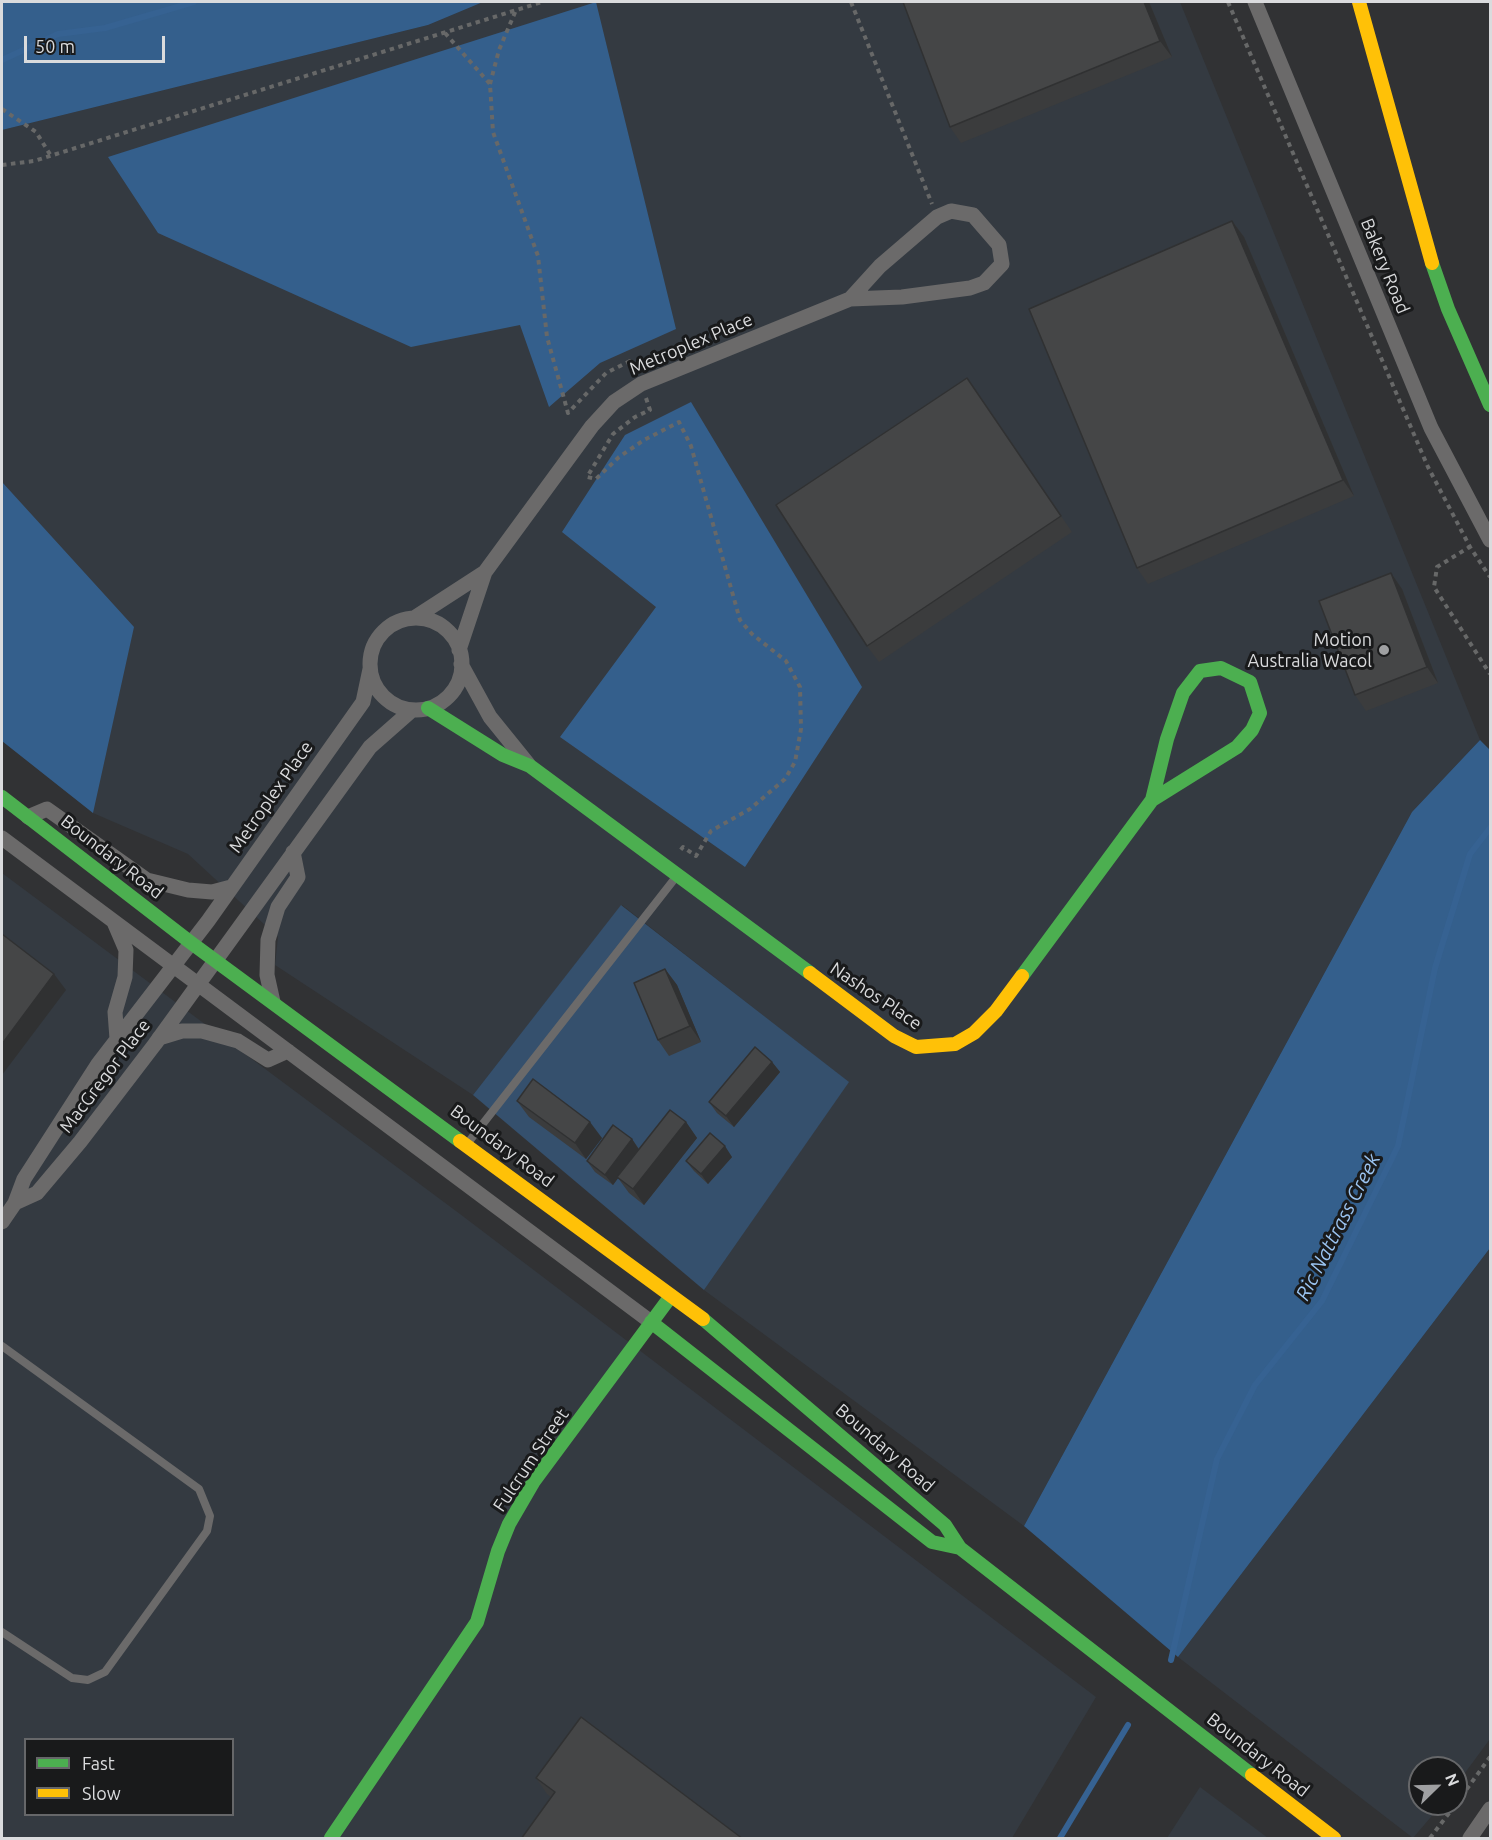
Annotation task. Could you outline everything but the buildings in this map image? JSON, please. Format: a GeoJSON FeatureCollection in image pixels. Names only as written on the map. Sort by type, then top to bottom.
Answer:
{"type":"FeatureCollection","features":[{"type":"Feature","properties":{"kind":"main road"},"geometry":{"type":"LineString","coordinates":[[1359,2],[1428,252],[1448,309],[1491,405]]}},
{"type":"Feature","properties":{"kind":"main road","name":"Nashos Place"},"geometry":{"type":"LineString","coordinates":[[428,708],[503,755],[530,766],[894,1036],[916,1047],[955,1044],[974,1033],[996,1011],[1152,800],[1237,747],[1252,730],[1260,713],[1250,682],[1221,668],[1200,671],[1183,693],[1167,740],[1152,800]]}},
{"type":"Feature","properties":{"kind":"main road","name":"Boundary Road"},"geometry":{"type":"LineString","coordinates":[[2,797],[214,960],[720,1332],[945,1525],[960,1548],[1334,1839]]}},
{"type":"Feature","properties":{"kind":"main road","name":"Fulcrum Street"},"geometry":{"type":"LineString","coordinates":[[331,1839],[477,1622],[498,1551],[509,1524],[534,1481],[671,1296]]}},
{"type":"Feature","properties":{"kind":"main road","name":"Boundary Road"},"geometry":{"type":"LineString","coordinates":[[651,1322],[932,1542],[960,1548]]}},
{"type":"Feature","properties":{"kind":"street","name":"Bakery Road"},"geometry":{"type":"LineString","coordinates":[[1255,2],[1431,428],[1490,539]]}},
{"type":"Feature","properties":{"kind":"street","name":"Metroplex Place"},"geometry":{"type":"LineString","coordinates":[[460,657],[485,572],[592,426],[614,402],[641,384],[850,299],[893,298],[970,288],[984,283],[1002,264],[999,245],[988,229],[973,215],[951,211],[937,217],[880,266],[850,299]]}},
{"type":"Feature","properties":{"kind":"street","name":"Metroplex Place"},"geometry":{"type":"LineString","coordinates":[[414,618],[485,572]]}},
{"type":"Feature","properties":{"kind":"street"},"geometry":{"type":"LineString","coordinates":[[414,618],[429,620],[442,626],[452,636],[460,657],[459,679],[452,692],[442,702],[428,708],[412,710],[397,706],[384,697],[374,684],[370,669],[371,653],[377,638],[387,627],[414,618]]}},
{"type":"Feature","properties":{"kind":"street","name":"Nashos Place"},"geometry":{"type":"LineString","coordinates":[[460,657],[490,717],[530,766]]}},
{"type":"Feature","properties":{"kind":"street","name":"Metroplex Place"},"geometry":{"type":"LineString","coordinates":[[190,942],[363,702],[370,669]]}},
{"type":"Feature","properties":{"kind":"street"},"geometry":{"type":"LineString","coordinates":[[214,960],[370,747],[412,710]]}},
{"type":"Feature","properties":{"kind":"street"},"geometry":{"type":"LineString","coordinates":[[28,817],[47,808],[147,880],[188,890],[212,892],[231,887]]}},
{"type":"Feature","properties":{"kind":"street","name":"Boundary Road"},"geometry":{"type":"LineString","coordinates":[[2,838],[651,1322]]}},
{"type":"Feature","properties":{"kind":"street"},"geometry":{"type":"LineString","coordinates":[[273,1002],[267,975],[268,940],[278,907],[298,877],[293,852]]}},
{"type":"Feature","properties":{"kind":"street"},"geometry":{"type":"LineString","coordinates":[[114,922],[126,950],[125,976],[115,1012],[117,1039]]}},
{"type":"Feature","properties":{"kind":"street","name":"MacGregor Place"},"geometry":{"type":"LineString","coordinates":[[2,1222],[15,1203],[24,1179],[117,1039],[190,942]]}},
{"type":"Feature","properties":{"kind":"street","name":"MacGregor Place"},"geometry":{"type":"LineString","coordinates":[[15,1203],[37,1193],[80,1142],[159,1038],[214,960]]}},
{"type":"Feature","properties":{"kind":"street"},"geometry":{"type":"LineString","coordinates":[[159,1038],[182,1031],[202,1031],[238,1041],[267,1060],[288,1051]]}},
{"type":"Feature","properties":{"kind":"street"},"geometry":{"type":"LineString","coordinates":[[1470,1839],[1491,1809]]}},
{"type":"Feature","properties":{"kind":"lane"},"geometry":{"type":"LineString","coordinates":[[467,1144],[672,872]]}},
{"type":"Feature","properties":{"kind":"lane"},"geometry":{"type":"LineString","coordinates":[[2,1346],[199,1489],[210,1516],[207,1531],[105,1672],[88,1680],[72,1678],[2,1632]]}},
{"type":"Feature","properties":{"kind":"path"},"geometry":{"type":"LineString","coordinates":[[2,165],[34,161],[51,156],[542,2]]}},
{"type":"Feature","properties":{"kind":"path"},"geometry":{"type":"LineString","coordinates":[[851,2],[937,217]]}},
{"type":"Feature","properties":{"kind":"path"},"geometry":{"type":"LineString","coordinates":[[1228,2],[1428,467],[1470,547],[1491,577]]}},
{"type":"Feature","properties":{"kind":"path"},"geometry":{"type":"LineString","coordinates":[[516,10],[499,50],[490,84],[493,132],[538,256],[547,337],[568,413],[594,382],[621,364],[630,361],[650,410],[635,417],[614,434],[587,477],[596,479],[644,440],[679,422],[691,446],[740,620],[752,634],[786,661],[800,687],[801,729],[795,762],[785,778],[750,809],[711,831],[696,856],[683,847],[672,872]]}},
{"type":"Feature","properties":{"kind":"path"},"geometry":{"type":"LineString","coordinates":[[445,33],[490,84]]}},
{"type":"Feature","properties":{"kind":"path"},"geometry":{"type":"LineString","coordinates":[[2,109],[36,132],[51,156]]}},
{"type":"Feature","properties":{"kind":"path"},"geometry":{"type":"LineString","coordinates":[[1490,539],[1470,547],[1437,567],[1434,587],[1491,674]]}},
{"type":"Feature","properties":{"kind":"path"},"geometry":{"type":"LineString","coordinates":[[1468,1788],[1491,1758]]}},
{"type":"Feature","properties":{"kind":"path"},"geometry":{"type":"LineString","coordinates":[[1430,1839],[1447,1816]]}},
{"type":"Feature","properties":{"kind":"shaded area"},"geometry":{"type":"Polygon","coordinates":[[[2,2],[483,2],[428,25],[2,130],[2,2]]]}},
{"type":"Feature","properties":{"kind":"shaded area"},"geometry":{"type":"Polygon","coordinates":[[[483,2],[1180,2],[1480,740],[1412,812],[1024,1526],[704,1290],[848,1082],[622,905],[473,1095],[275,965],[278,937],[188,854],[93,813],[2,741],[2,130],[428,25],[483,2]]]}},
{"type":"Feature","properties":{"kind":"shaded area"},"geometry":{"type":"Polygon","coordinates":[[[596,2],[676,329],[600,363],[549,407],[520,325],[411,347],[158,233],[108,157],[596,2]]]}},
{"type":"Feature","properties":{"kind":"shaded area"},"geometry":{"type":"Polygon","coordinates":[[[691,402],[862,687],[745,867],[560,737],[656,607],[562,532],[625,435],[691,402]]]}},
{"type":"Feature","properties":{"kind":"shaded area"},"geometry":{"type":"Polygon","coordinates":[[[2,482],[134,627],[93,813],[2,741],[2,482]]]}},
{"type":"Feature","properties":{"kind":"shaded area"},"geometry":{"type":"Polygon","coordinates":[[[1480,740],[1490,750],[1490,1248],[1178,1657],[1024,1526],[1412,812],[1480,740]]]}},
{"type":"Feature","properties":{"kind":"shaded area"},"geometry":{"type":"Polygon","coordinates":[[[2,873],[460,1214],[1096,1697],[1012,1838],[2,1838],[2,873]]]}},
{"type":"Feature","properties":{"kind":"shaded area"},"geometry":{"type":"Polygon","coordinates":[[[621,905],[849,1082],[704,1290],[473,1095],[621,905]]]}},
{"type":"Feature","properties":{"kind":"shaded area"},"geometry":{"type":"Polygon","coordinates":[[[1490,1248],[1490,1739],[1468,1769],[1468,1756],[1408,1756],[1408,1816],[1432,1816],[1413,1838],[1178,1657],[1490,1248]]]}},
{"type":"Feature","properties":{"kind":"shaded area"},"geometry":{"type":"Polygon","coordinates":[[[1200,1787],[1268,1838],[1167,1838],[1200,1787]]]}},
{"type":"Feature","properties":{"kind":"waterway"},"geometry":{"type":"LineString","coordinates":[[2,60],[58,34],[105,28],[194,2]]}},
{"type":"Feature","properties":{"kind":"waterway","name":"Ric Nattrass Creek"},"geometry":{"type":"LineString","coordinates":[[1171,1660],[1217,1459],[1255,1385],[1322,1301],[1398,1146],[1435,968],[1470,854],[1490,828]]}},
{"type":"Feature","properties":{"kind":"waterway","name":"Ric Nattrass Creek"},"geometry":{"type":"LineString","coordinates":[[1060,1838],[1128,1725]]}},
{"type":"Feature","properties":{"kind":"traffic: fast"},"geometry":{"type":"LineString","coordinates":[[1432,263],[1448,309],[1490,405]]}},
{"type":"Feature","properties":{"kind":"traffic: fast"},"geometry":{"type":"LineString","coordinates":[[1022,976],[1152,800],[1237,747],[1252,730],[1260,713],[1250,682],[1221,668],[1200,671],[1183,693],[1167,739],[1152,800]]}},
{"type":"Feature","properties":{"kind":"traffic: fast"},"geometry":{"type":"LineString","coordinates":[[428,708],[503,755],[530,766],[810,973]]}},
{"type":"Feature","properties":{"kind":"traffic: fast"},"geometry":{"type":"LineString","coordinates":[[2,797],[190,942],[460,1141]]}},
{"type":"Feature","properties":{"kind":"traffic: fast"},"geometry":{"type":"LineString","coordinates":[[331,1838],[477,1622],[498,1551],[509,1524],[534,1481],[671,1296]]}},
{"type":"Feature","properties":{"kind":"traffic: fast"},"geometry":{"type":"LineString","coordinates":[[703,1319],[945,1525],[960,1548],[1252,1775]]}},
{"type":"Feature","properties":{"kind":"traffic: fast"},"geometry":{"type":"LineString","coordinates":[[651,1322],[932,1542],[960,1548]]}},
{"type":"Feature","properties":{"kind":"traffic: slow"},"geometry":{"type":"LineString","coordinates":[[1359,2],[1432,263]]}},
{"type":"Feature","properties":{"kind":"traffic: slow"},"geometry":{"type":"LineString","coordinates":[[810,973],[894,1036],[916,1047],[955,1044],[974,1033],[996,1011],[1022,976]]}},
{"type":"Feature","properties":{"kind":"traffic: slow"},"geometry":{"type":"LineString","coordinates":[[460,1141],[703,1319]]}},
{"type":"Feature","properties":{"kind":"traffic: slow"},"geometry":{"type":"LineString","coordinates":[[1252,1775],[1334,1838]]}},
{"type":"Feature","properties":{"kind":"place","name":"Motion Australia Wacol"},"geometry":{"type":"Point","coordinates":[1384,650]}}]}
